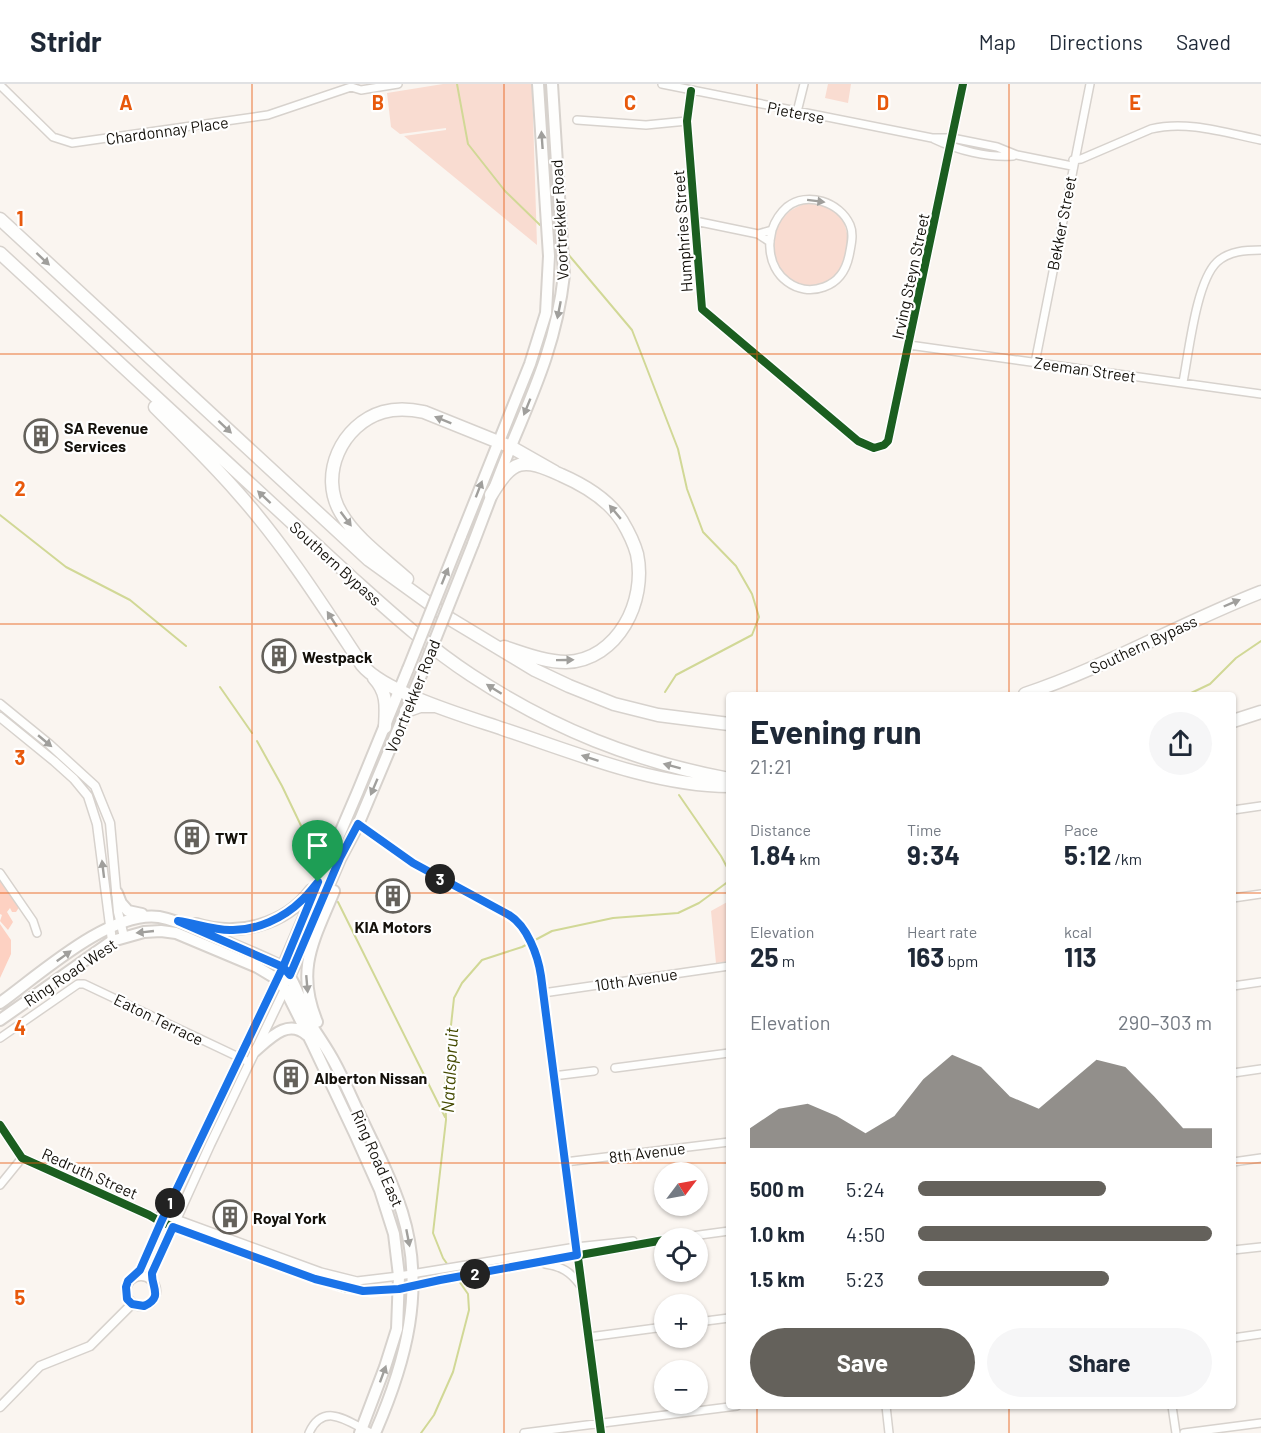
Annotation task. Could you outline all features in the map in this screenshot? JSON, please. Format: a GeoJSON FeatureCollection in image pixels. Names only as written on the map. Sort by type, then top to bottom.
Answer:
{"type":"FeatureCollection","features":[{"type":"Feature","properties":{"kind":"highway","name":"Southern Bypass"},"geometry":{"type":"LineString","coordinates":[[0,219],[369,560],[452,620],[535,670],[614,704],[658,715],[726,724]]}},
{"type":"Feature","properties":{"kind":"highway","name":"Southern Bypass"},"geometry":{"type":"LineString","coordinates":[[0,254],[367,592],[470,674],[554,724],[594,742],[648,760],[726,779]]}},
{"type":"Feature","properties":{"kind":"highway"},"geometry":{"type":"LineString","coordinates":[[86,334],[238,492],[305,578],[362,665],[384,691],[385,727]]}},
{"type":"Feature","properties":{"kind":"highway"},"geometry":{"type":"LineString","coordinates":[[452,620],[368,543],[341,514],[332,490],[331,475],[341,446],[358,425],[382,412],[410,409],[424,412],[511,447],[603,499],[621,520],[630,535],[639,569],[638,580],[625,627],[607,648],[580,660],[565,662],[549,660],[488,642]]}},
{"type":"Feature","properties":{"kind":"highway"},"geometry":{"type":"LineString","coordinates":[[491,495],[505,473],[521,464],[536,465],[555,472]]}},
{"type":"Feature","properties":{"kind":"highway","name":"Southern Bypass"},"geometry":{"type":"LineString","coordinates":[[1030,692],[1073,676],[1261,592]]}},
{"type":"Feature","properties":{"kind":"highway"},"geometry":{"type":"LineString","coordinates":[[373,676],[440,707],[603,762],[683,781],[710,786],[726,786]]}},
{"type":"Feature","properties":{"kind":"highway"},"geometry":{"type":"LineString","coordinates":[[406,711],[424,706],[440,707]]}},
{"type":"Feature","properties":{"kind":"highway"},"geometry":{"type":"LineString","coordinates":[[1236,720],[1261,712]]}},
{"type":"Feature","properties":{"kind":"main road","name":"Voortrekker Road"},"geometry":{"type":"LineString","coordinates":[[285,989],[286,971],[318,882],[400,690],[497,441],[530,364],[546,313],[549,256],[538,84]]}},
{"type":"Feature","properties":{"kind":"main road","name":"Voortrekker Road"},"geometry":{"type":"LineString","coordinates":[[277,979],[286,971],[325,902],[340,858],[357,825],[413,696],[554,337],[564,275],[552,84]]}},
{"type":"Feature","properties":{"kind":"main road"},"geometry":{"type":"LineString","coordinates":[[332,1058],[309,1000],[306,975],[310,952],[325,902],[341,872],[357,825]]}},
{"type":"Feature","properties":{"kind":"main road"},"geometry":{"type":"LineString","coordinates":[[178,921],[229,930],[252,928],[289,911],[302,901],[318,882]]}},
{"type":"Feature","properties":{"kind":"main road"},"geometry":{"type":"LineString","coordinates":[[117,893],[121,903],[128,911],[157,917]]}},
{"type":"Feature","properties":{"kind":"main road","name":"Ring Road West"},"geometry":{"type":"LineString","coordinates":[[0,1003],[89,938],[132,918],[157,917],[178,921],[286,971]]}},
{"type":"Feature","properties":{"kind":"main road","name":"Ring Road West"},"geometry":{"type":"LineString","coordinates":[[0,1020],[112,940],[144,932],[176,933],[257,967],[277,979]]}},
{"type":"Feature","properties":{"kind":"main road","name":"Ring Road East"},"geometry":{"type":"LineString","coordinates":[[286,971],[314,1029],[332,1058],[394,1189],[408,1236],[413,1287],[410,1326],[405,1351],[367,1432]]}},
{"type":"Feature","properties":{"kind":"main road","name":"Ring Road East"},"geometry":{"type":"LineString","coordinates":[[277,979],[285,989],[312,1043],[387,1211],[394,1234],[399,1276],[397,1329],[367,1432]]}},
{"type":"Feature","properties":{"kind":"main road"},"geometry":{"type":"LineString","coordinates":[[255,1051],[276,1032],[292,1028],[305,1034],[312,1043]]}},
{"type":"Feature","properties":{"kind":"street","name":"Chardonnay Place"},"geometry":{"type":"LineString","coordinates":[[0,85],[53,137],[72,143],[268,116],[351,85],[364,90],[398,84]]}},
{"type":"Feature","properties":{"kind":"street","name":"Pieterse"},"geometry":{"type":"LineString","coordinates":[[662,84],[932,138],[952,138],[997,147],[1017,155]]}},
{"type":"Feature","properties":{"kind":"street"},"geometry":{"type":"LineString","coordinates":[[797,112],[804,84]]}},
{"type":"Feature","properties":{"kind":"street","name":"Irving Steyn Street"},"geometry":{"type":"LineString","coordinates":[[858,441],[874,448],[888,441],[963,84]]}},
{"type":"Feature","properties":{"kind":"street","name":"Bekker Street"},"geometry":{"type":"LineString","coordinates":[[1035,363],[1090,84]]}},
{"type":"Feature","properties":{"kind":"street","name":"Humphries Street"},"geometry":{"type":"LineString","coordinates":[[691,91],[687,121],[700,303],[704,312],[858,441]]}},
{"type":"Feature","properties":{"kind":"street"},"geometry":{"type":"LineString","coordinates":[[577,120],[646,125],[687,121]]}},
{"type":"Feature","properties":{"kind":"street"},"geometry":{"type":"LineString","coordinates":[[1073,163],[1163,126],[1193,127],[1261,140]]}},
{"type":"Feature","properties":{"kind":"street","name":"Pieterse"},"geometry":{"type":"LineString","coordinates":[[932,138],[950,147],[1073,163]]}},
{"type":"Feature","properties":{"kind":"street"},"geometry":{"type":"LineString","coordinates":[[798,201],[819,201],[838,209],[850,226],[850,250],[844,270],[830,285],[810,290],[795,288],[778,273],[772,262],[770,242],[772,230],[776,219],[798,201]]}},
{"type":"Feature","properties":{"kind":"street"},"geometry":{"type":"LineString","coordinates":[[695,220],[758,234],[770,242]]}},
{"type":"Feature","properties":{"kind":"street"},"geometry":{"type":"LineString","coordinates":[[758,234],[772,230]]}},
{"type":"Feature","properties":{"kind":"street"},"geometry":{"type":"LineString","coordinates":[[1183,382],[1199,297],[1208,276],[1217,262],[1235,252],[1261,250]]}},
{"type":"Feature","properties":{"kind":"street","name":"Zeeman Street"},"geometry":{"type":"LineString","coordinates":[[909,345],[1261,394]]}},
{"type":"Feature","properties":{"kind":"street"},"geometry":{"type":"LineString","coordinates":[[0,704],[95,786],[110,824],[124,937]]}},
{"type":"Feature","properties":{"kind":"street"},"geometry":{"type":"LineString","coordinates":[[0,717],[61,767],[88,796],[97,824],[112,940]]}},
{"type":"Feature","properties":{"kind":"street"},"geometry":{"type":"LineString","coordinates":[[1236,810],[1261,806]]}},
{"type":"Feature","properties":{"kind":"street"},"geometry":{"type":"LineString","coordinates":[[357,825],[443,880],[509,915],[522,927],[537,960],[601,1433]]}},
{"type":"Feature","properties":{"kind":"street"},"geometry":{"type":"LineString","coordinates":[[0,873],[33,921],[37,933]]}},
{"type":"Feature","properties":{"kind":"street"},"geometry":{"type":"LineString","coordinates":[[1236,898],[1261,894]]}},
{"type":"Feature","properties":{"kind":"street","name":"10th Avenue"},"geometry":{"type":"LineString","coordinates":[[543,993],[726,966]]}},
{"type":"Feature","properties":{"kind":"street","name":"Voortrekker Road"},"geometry":{"type":"LineString","coordinates":[[133,1277],[140,1270],[277,979]]}},
{"type":"Feature","properties":{"kind":"street"},"geometry":{"type":"LineString","coordinates":[[1236,986],[1261,982]]}},
{"type":"Feature","properties":{"kind":"street","name":"Eaton Terrace"},"geometry":{"type":"LineString","coordinates":[[0,1038],[78,984],[84,984],[249,1062]]}},
{"type":"Feature","properties":{"kind":"street","name":"Voortrekker Road"},"geometry":{"type":"LineString","coordinates":[[152,1280],[152,1273],[210,1144],[285,989]]}},
{"type":"Feature","properties":{"kind":"street"},"geometry":{"type":"LineString","coordinates":[[615,1068],[726,1053]]}},
{"type":"Feature","properties":{"kind":"street"},"geometry":{"type":"LineString","coordinates":[[1236,1073],[1261,1069]]}},
{"type":"Feature","properties":{"kind":"street"},"geometry":{"type":"LineString","coordinates":[[553,1076],[594,1071]]}},
{"type":"Feature","properties":{"kind":"street","name":"Redruth Street"},"geometry":{"type":"LineString","coordinates":[[0,1125],[22,1158],[149,1215],[175,1223]]}},
{"type":"Feature","properties":{"kind":"street"},"geometry":{"type":"LineString","coordinates":[[200,1141],[210,1144]]}},
{"type":"Feature","properties":{"kind":"street","name":"8th Avenue"},"geometry":{"type":"LineString","coordinates":[[566,1162],[726,1142]]}},
{"type":"Feature","properties":{"kind":"street"},"geometry":{"type":"LineString","coordinates":[[0,1185],[22,1158]]}},
{"type":"Feature","properties":{"kind":"street"},"geometry":{"type":"LineString","coordinates":[[1236,1162],[1261,1158]]}},
{"type":"Feature","properties":{"kind":"street"},"geometry":{"type":"LineString","coordinates":[[175,1223],[339,1278],[366,1281],[576,1247],[636,1241],[641,1243]]}},
{"type":"Feature","properties":{"kind":"street"},"geometry":{"type":"LineString","coordinates":[[175,1223],[302,1275],[338,1286],[371,1292],[413,1287],[440,1280],[654,1241]]}},
{"type":"Feature","properties":{"kind":"street"},"geometry":{"type":"LineString","coordinates":[[708,1234],[726,1231]]}},
{"type":"Feature","properties":{"kind":"street"},"geometry":{"type":"LineString","coordinates":[[1236,1250],[1261,1247]]}},
{"type":"Feature","properties":{"kind":"street"},"geometry":{"type":"LineString","coordinates":[[537,1263],[562,1268],[582,1287]]}},
{"type":"Feature","properties":{"kind":"street"},"geometry":{"type":"LineString","coordinates":[[140,1275],[152,1280],[156,1292],[154,1298],[144,1306],[132,1304],[127,1299],[126,1287],[133,1277],[140,1275]]}},
{"type":"Feature","properties":{"kind":"street"},"geometry":{"type":"LineString","coordinates":[[1,1403],[40,1366],[90,1346],[132,1304]]}},
{"type":"Feature","properties":{"kind":"street"},"geometry":{"type":"LineString","coordinates":[[708,1321],[726,1318]]}},
{"type":"Feature","properties":{"kind":"street"},"geometry":{"type":"LineString","coordinates":[[589,1337],[654,1328]]}},
{"type":"Feature","properties":{"kind":"street"},"geometry":{"type":"LineString","coordinates":[[1236,1338],[1261,1334]]}},
{"type":"Feature","properties":{"kind":"street"},"geometry":{"type":"LineString","coordinates":[[524,1433],[726,1407]]}},
{"type":"Feature","properties":{"kind":"street"},"geometry":{"type":"LineString","coordinates":[[886,1409],[889,1433]]}},
{"type":"Feature","properties":{"kind":"street"},"geometry":{"type":"LineString","coordinates":[[1172,1409],[1176,1433]]}},
{"type":"Feature","properties":{"kind":"street"},"geometry":{"type":"LineString","coordinates":[[309,1433],[312,1426],[319,1420],[333,1415],[350,1420],[367,1432]]}},
{"type":"Feature","properties":{"kind":"street"},"geometry":{"type":"LineString","coordinates":[[1184,1433],[1261,1423]]}},
{"type":"Feature","properties":{"kind":"shaded area"},"geometry":{"type":"Polygon","coordinates":[[[443,84],[532,84],[537,245],[404,136],[446,130],[446,128],[400,134],[391,127],[387,93],[443,84]]]}},
{"type":"Feature","properties":{"kind":"shaded area"},"geometry":{"type":"Polygon","coordinates":[[[828,84],[851,84],[848,103],[825,98],[828,84]]]}},
{"type":"Feature","properties":{"kind":"shaded area"},"geometry":{"type":"Polygon","coordinates":[[[809,203],[825,206],[835,211],[840,217],[847,233],[848,250],[843,267],[837,275],[823,284],[805,287],[791,282],[781,271],[775,256],[774,239],[779,224],[791,211],[809,203]]]}},
{"type":"Feature","properties":{"kind":"shaded area"},"geometry":{"type":"Polygon","coordinates":[[[0,877],[20,906],[16,912],[12,912],[10,908],[7,912],[13,922],[8,930],[0,921],[2,915],[0,914],[0,877]]]}},
{"type":"Feature","properties":{"kind":"shaded area"},"geometry":{"type":"Polygon","coordinates":[[[726,903],[726,961],[716,963],[711,911],[726,903]]]}},
{"type":"Feature","properties":{"kind":"shaded area"},"geometry":{"type":"Polygon","coordinates":[[[0,924],[11,940],[11,954],[0,978],[0,924]]]}},
{"type":"Feature","properties":{"kind":"waterway"},"geometry":{"type":"LineString","coordinates":[[457,84],[468,144],[505,191],[540,225]]}},
{"type":"Feature","properties":{"kind":"waterway"},"geometry":{"type":"LineString","coordinates":[[568,254],[632,330],[678,449],[687,489],[703,532],[736,566],[752,594],[759,617],[752,635],[676,675],[665,692]]}},
{"type":"Feature","properties":{"kind":"waterway"},"geometry":{"type":"LineString","coordinates":[[0,515],[66,567],[130,600],[186,646]]}},
{"type":"Feature","properties":{"kind":"waterway","name":"Natalspruit"},"geometry":{"type":"LineString","coordinates":[[1193,692],[1210,684],[1236,658],[1261,641]]}},
{"type":"Feature","properties":{"kind":"waterway"},"geometry":{"type":"LineString","coordinates":[[220,687],[252,733]]}},
{"type":"Feature","properties":{"kind":"waterway"},"geometry":{"type":"LineString","coordinates":[[257,741],[282,786],[317,859]]}},
{"type":"Feature","properties":{"kind":"waterway"},"geometry":{"type":"LineString","coordinates":[[679,795],[726,865]]}},
{"type":"Feature","properties":{"kind":"waterway","name":"Natalspruit"},"geometry":{"type":"LineString","coordinates":[[421,1433],[434,1415],[453,1372],[469,1310],[468,1294],[443,1258],[433,1233],[446,1120],[445,1080],[454,998],[462,983],[482,960],[522,947],[552,931],[613,918],[678,913],[699,903],[726,883]]}},
{"type":"Feature","properties":{"kind":"waterway"},"geometry":{"type":"LineString","coordinates":[[338,902],[445,1117]]}},
{"type":"Feature","properties":{"kind":"cycle path"},"geometry":{"type":"LineString","coordinates":[[691,91],[687,121],[702,309],[858,441],[874,448],[888,441],[963,84]]}},
{"type":"Feature","properties":{"kind":"cycle path"},"geometry":{"type":"LineString","coordinates":[[358,824],[413,863],[513,918],[528,937],[535,952],[541,976],[601,1433]]}},
{"type":"Feature","properties":{"kind":"cycle path"},"geometry":{"type":"LineString","coordinates":[[0,1125],[22,1158],[161,1222],[344,1288],[371,1292],[399,1289],[654,1242]]}},
{"type":"Feature","properties":{"kind":"place","name":"SA Revenue Services"},"geometry":{"type":"Point","coordinates":[41,436]}},
{"type":"Feature","properties":{"kind":"place","name":"Westpack"},"geometry":{"type":"Point","coordinates":[279,656]}},
{"type":"Feature","properties":{"kind":"place","name":"TWT"},"geometry":{"type":"Point","coordinates":[192,837]}},
{"type":"Feature","properties":{"kind":"place","name":"KIA Motors"},"geometry":{"type":"Point","coordinates":[393,896]}},
{"type":"Feature","properties":{"kind":"place","name":"Alberton Nissan"},"geometry":{"type":"Point","coordinates":[291,1077]}},
{"type":"Feature","properties":{"kind":"place","name":"Royal York"},"geometry":{"type":"Point","coordinates":[230,1217]}},
{"type":"Feature","properties":{"kind":"route"},"geometry":{"type":"LineString","coordinates":[[318,882],[283,967],[290,975],[340,858],[358,824],[413,863],[509,915],[522,927],[539,963],[577,1255],[399,1289],[363,1291],[315,1279],[173,1227],[152,1273],[156,1292],[154,1298],[144,1306],[132,1304],[125,1293],[128,1281],[140,1270],[283,967],[178,921],[229,930],[252,928],[289,911],[302,901],[318,882]]}}]}
